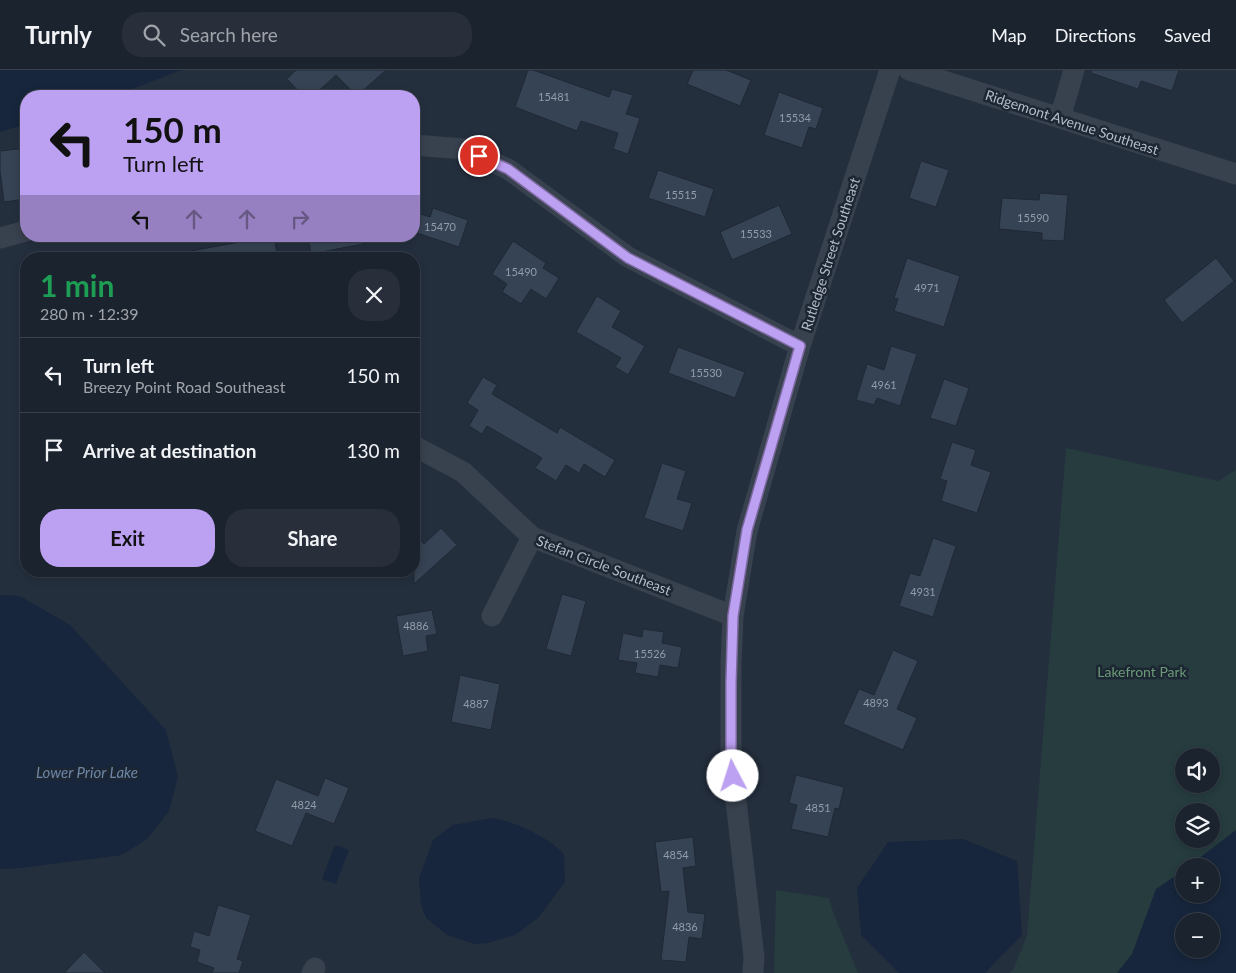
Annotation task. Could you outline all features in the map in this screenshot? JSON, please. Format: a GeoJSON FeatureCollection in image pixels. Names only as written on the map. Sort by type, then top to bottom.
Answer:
{"type":"FeatureCollection","features":[{"type":"Feature","properties":{"kind":"street","name":"Rutledge Street Southeast"},"geometry":{"type":"LineString","coordinates":[[753,973],[754,957],[731,758],[733,616],[747,530],[800,346],[890,70]]}},
{"type":"Feature","properties":{"kind":"street","name":"Ridgemont Avenue Southeast"},"geometry":{"type":"LineString","coordinates":[[909,70],[1236,174]]}},
{"type":"Feature","properties":{"kind":"street"},"geometry":{"type":"LineString","coordinates":[[1060,118],[1074,70]]}},
{"type":"Feature","properties":{"kind":"street"},"geometry":{"type":"LineString","coordinates":[[420,145],[464,149],[508,169],[628,258],[800,346]]}},
{"type":"Feature","properties":{"kind":"street"},"geometry":{"type":"LineString","coordinates":[[0,238],[20,233]]}},
{"type":"Feature","properties":{"kind":"street","name":"Stefan Circle Southeast"},"geometry":{"type":"LineString","coordinates":[[420,449],[463,472],[532,537],[733,616]]}},
{"type":"Feature","properties":{"kind":"street"},"geometry":{"type":"LineString","coordinates":[[492,616],[532,537]]}},
{"type":"Feature","properties":{"kind":"green space","name":"Lakefront Park"},"geometry":{"type":"Polygon","coordinates":[[[1066,448],[1218,481],[1236,470],[1236,973],[1009,973],[1013,970],[1027,936],[1066,448]]]}},
{"type":"Feature","properties":{"kind":"green space"},"geometry":{"type":"Polygon","coordinates":[[[776,890],[829,898],[858,973],[774,973],[776,890]]]}},
{"type":"Feature","properties":{"kind":"water"},"geometry":{"type":"Polygon","coordinates":[[[0,70],[181,70],[130,90],[20,90],[20,126],[0,132],[0,70]]]}},
{"type":"Feature","properties":{"kind":"water","name":"Lower Prior Lake"},"geometry":{"type":"Polygon","coordinates":[[[0,595],[20,596],[70,625],[166,730],[178,777],[169,811],[147,839],[122,855],[0,869],[0,595]]]}},
{"type":"Feature","properties":{"kind":"water"},"geometry":{"type":"Polygon","coordinates":[[[492,818],[511,822],[531,831],[564,854],[565,882],[539,917],[515,935],[488,943],[474,944],[447,935],[426,918],[421,905],[419,878],[433,840],[453,825],[492,818]]]}},
{"type":"Feature","properties":{"kind":"water"},"geometry":{"type":"Polygon","coordinates":[[[1236,830],[1236,973],[1117,973],[1132,954],[1156,889],[1175,876],[1175,903],[1220,903],[1220,858],[1199,858],[1212,848],[1220,848],[1220,842],[1236,830]]]}},
{"type":"Feature","properties":{"kind":"water"},"geometry":{"type":"Polygon","coordinates":[[[963,839],[1017,861],[1022,935],[985,973],[899,973],[861,935],[857,888],[888,842],[963,839]]]}},
{"type":"Feature","properties":{"kind":"water"},"geometry":{"type":"Polygon","coordinates":[[[335,845],[349,850],[336,884],[322,879],[335,845]]]}},
{"type":"Feature","properties":{"kind":"building"},"geometry":{"type":"Polygon","coordinates":[[[296,70],[386,70],[364,90],[351,90],[336,75],[320,90],[297,90],[287,79],[296,70]]]}},
{"type":"Feature","properties":{"kind":"building"},"geometry":{"type":"Polygon","coordinates":[[[528,70],[533,70],[609,97],[612,89],[633,95],[626,114],[640,118],[628,154],[613,149],[618,133],[581,121],[577,131],[515,107],[528,70]]]}},
{"type":"Feature","properties":{"kind":"building"},"geometry":{"type":"Polygon","coordinates":[[[693,70],[726,70],[751,80],[740,106],[687,84],[693,70]]]}},
{"type":"Feature","properties":{"kind":"building"},"geometry":{"type":"Polygon","coordinates":[[[1091,70],[1179,70],[1172,91],[1141,81],[1138,89],[1091,73],[1091,70]]]}},
{"type":"Feature","properties":{"kind":"building"},"geometry":{"type":"Polygon","coordinates":[[[779,92],[823,108],[816,129],[809,127],[802,148],[764,135],[779,92]]]}},
{"type":"Feature","properties":{"kind":"building"},"geometry":{"type":"Polygon","coordinates":[[[20,149],[20,200],[4,202],[0,171],[0,151],[20,149]]]}},
{"type":"Feature","properties":{"kind":"building"},"geometry":{"type":"Polygon","coordinates":[[[921,161],[949,170],[936,207],[909,198],[921,161]]]}},
{"type":"Feature","properties":{"kind":"building"},"geometry":{"type":"Polygon","coordinates":[[[658,170],[714,189],[705,217],[648,198],[658,170]]]}},
{"type":"Feature","properties":{"kind":"building"},"geometry":{"type":"Polygon","coordinates":[[[1040,193],[1068,195],[1064,241],[1042,240],[1042,233],[999,229],[1002,198],[1039,200],[1040,193]]]}},
{"type":"Feature","properties":{"kind":"building"},"geometry":{"type":"Polygon","coordinates":[[[779,205],[792,234],[732,260],[720,232],[779,205]]]}},
{"type":"Feature","properties":{"kind":"building"},"geometry":{"type":"Polygon","coordinates":[[[433,208],[468,220],[459,247],[420,234],[420,214],[430,217],[433,208]]]}},
{"type":"Feature","properties":{"kind":"building"},"geometry":{"type":"Polygon","coordinates":[[[513,241],[546,263],[543,268],[559,278],[546,299],[531,289],[521,304],[502,292],[507,284],[492,274],[513,241]]]}},
{"type":"Feature","properties":{"kind":"building"},"geometry":{"type":"Polygon","coordinates":[[[240,242],[275,242],[277,252],[191,252],[240,242]]]}},
{"type":"Feature","properties":{"kind":"building"},"geometry":{"type":"Polygon","coordinates":[[[309,242],[363,242],[363,244],[321,252],[311,252],[309,242]]]}},
{"type":"Feature","properties":{"kind":"building"},"geometry":{"type":"Polygon","coordinates":[[[907,258],[960,276],[944,327],[894,311],[898,299],[894,298],[907,258]]]}},
{"type":"Feature","properties":{"kind":"building"},"geometry":{"type":"Polygon","coordinates":[[[1216,258],[1234,281],[1182,323],[1164,300],[1216,258]]]}},
{"type":"Feature","properties":{"kind":"building"},"geometry":{"type":"Polygon","coordinates":[[[597,296],[621,311],[612,327],[645,346],[628,375],[615,367],[621,358],[576,332],[597,296]]]}},
{"type":"Feature","properties":{"kind":"building"},"geometry":{"type":"Polygon","coordinates":[[[891,346],[917,354],[900,406],[877,398],[874,405],[856,400],[867,364],[884,370],[891,346]]]}},
{"type":"Feature","properties":{"kind":"building"},"geometry":{"type":"Polygon","coordinates":[[[678,347],[745,372],[735,398],[668,373],[678,347]]]}},
{"type":"Feature","properties":{"kind":"building"},"geometry":{"type":"Polygon","coordinates":[[[483,377],[497,385],[492,394],[557,433],[560,427],[615,460],[605,477],[584,464],[579,473],[566,465],[556,481],[535,468],[542,458],[487,426],[482,434],[469,426],[478,410],[467,403],[483,377]]]}},
{"type":"Feature","properties":{"kind":"building"},"geometry":{"type":"Polygon","coordinates":[[[944,379],[969,388],[956,426],[930,418],[944,379]]]}},
{"type":"Feature","properties":{"kind":"building"},"geometry":{"type":"Polygon","coordinates":[[[952,442],[976,450],[971,465],[991,472],[977,513],[941,501],[947,481],[940,479],[952,442]]]}},
{"type":"Feature","properties":{"kind":"building"},"geometry":{"type":"Polygon","coordinates":[[[662,463],[686,471],[677,499],[692,503],[683,531],[644,518],[662,463]]]}},
{"type":"Feature","properties":{"kind":"building"},"geometry":{"type":"Polygon","coordinates":[[[441,528],[457,545],[414,584],[414,577],[420,577],[420,540],[424,544],[441,528]]]}},
{"type":"Feature","properties":{"kind":"building"},"geometry":{"type":"Polygon","coordinates":[[[933,538],[956,546],[933,617],[899,606],[910,573],[920,576],[933,538]]]}},
{"type":"Feature","properties":{"kind":"building"},"geometry":{"type":"Polygon","coordinates":[[[562,594],[586,601],[571,656],[546,649],[562,594]]]}},
{"type":"Feature","properties":{"kind":"building"},"geometry":{"type":"Polygon","coordinates":[[[432,610],[437,634],[426,636],[428,651],[403,656],[396,616],[432,610]]]}},
{"type":"Feature","properties":{"kind":"building"},"geometry":{"type":"Polygon","coordinates":[[[643,629],[664,632],[662,643],[682,647],[678,668],[660,665],[658,677],[635,673],[637,663],[618,660],[623,633],[642,637],[643,629]]]}},
{"type":"Feature","properties":{"kind":"building"},"geometry":{"type":"Polygon","coordinates":[[[893,650],[918,661],[897,709],[917,718],[903,750],[843,724],[859,689],[874,695],[893,650]]]}},
{"type":"Feature","properties":{"kind":"building"},"geometry":{"type":"Polygon","coordinates":[[[460,675],[500,684],[491,730],[451,722],[460,675]]]}},
{"type":"Feature","properties":{"kind":"building"},"geometry":{"type":"Polygon","coordinates":[[[796,775],[844,787],[839,809],[835,808],[828,837],[791,829],[797,805],[789,803],[796,775]]]}},
{"type":"Feature","properties":{"kind":"building"},"geometry":{"type":"Polygon","coordinates":[[[325,778],[349,788],[334,824],[306,813],[292,846],[255,831],[276,779],[318,796],[325,778]]]}},
{"type":"Feature","properties":{"kind":"building"},"geometry":{"type":"Polygon","coordinates":[[[693,837],[696,866],[683,868],[688,912],[705,914],[702,939],[689,937],[686,962],[661,960],[669,891],[661,892],[655,842],[693,837]]]}},
{"type":"Feature","properties":{"kind":"building"},"geometry":{"type":"Polygon","coordinates":[[[218,905],[251,915],[237,959],[243,961],[239,973],[212,973],[214,968],[197,962],[200,950],[190,947],[194,931],[209,936],[218,905]]]}},
{"type":"Feature","properties":{"kind":"building"},"geometry":{"type":"Polygon","coordinates":[[[84,952],[105,973],[64,973],[84,952]]]}},
{"type":"Feature","properties":{"kind":"route"},"geometry":{"type":"LineString","coordinates":[[479,156],[508,169],[628,258],[800,346],[747,530],[733,616],[731,758],[733,776]]}}]}
